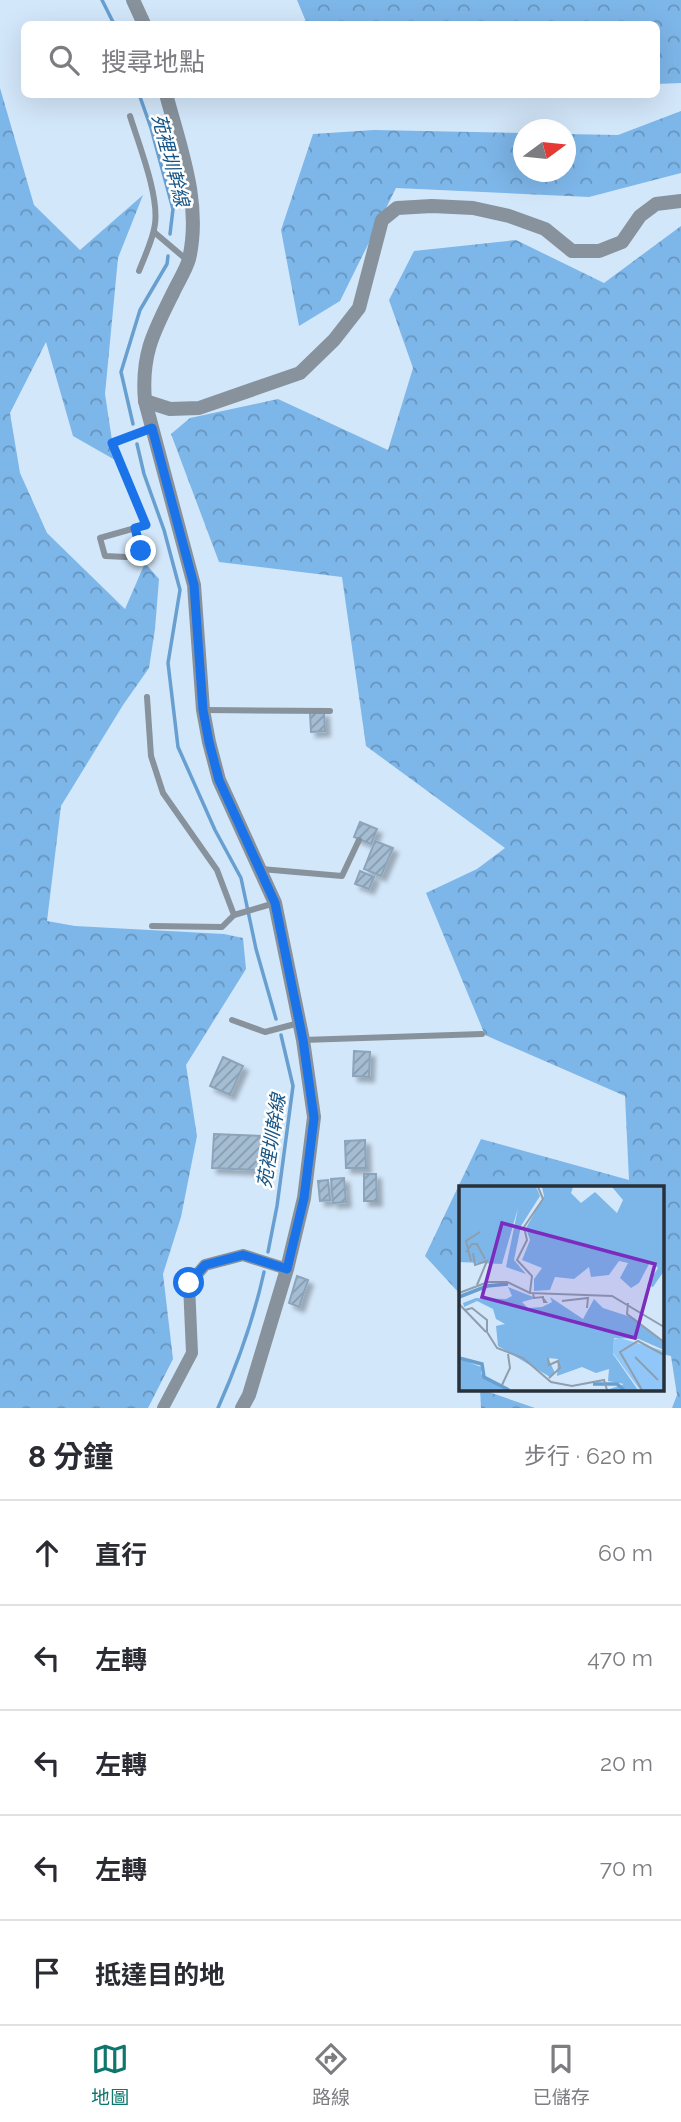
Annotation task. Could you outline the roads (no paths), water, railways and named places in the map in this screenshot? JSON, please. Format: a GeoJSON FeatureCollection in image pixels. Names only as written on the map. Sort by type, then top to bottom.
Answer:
{"type":"FeatureCollection","features":[{"type":"Feature","properties":{"kind":"street"},"geometry":{"type":"LineString","coordinates":[[133,0],[143,21]]}},
{"type":"Feature","properties":{"kind":"street"},"geometry":{"type":"LineString","coordinates":[[167,98],[189,179],[193,211],[188,261],[153,332],[146,355],[143,376],[145,401],[194,585],[203,710],[219,780],[275,903],[303,1040],[314,1118],[304,1198],[287,1269],[243,1408]]}},
{"type":"Feature","properties":{"kind":"street"},"geometry":{"type":"LineString","coordinates":[[145,401],[170,409],[199,408],[300,373],[334,340],[359,308],[382,220],[397,208],[473,208],[509,215],[545,229],[572,251],[599,251],[622,242],[640,216],[656,204],[681,201]]}},
{"type":"Feature","properties":{"kind":"street"},"geometry":{"type":"LineString","coordinates":[[163,1408],[192,1353],[189,1283],[205,1265],[243,1255],[287,1269]]}},
{"type":"Feature","properties":{"kind":"lane"},"geometry":{"type":"LineString","coordinates":[[130,116],[153,193],[156,221],[139,271]]}},
{"type":"Feature","properties":{"kind":"lane"},"geometry":{"type":"LineString","coordinates":[[154,232],[188,261]]}},
{"type":"Feature","properties":{"kind":"lane"},"geometry":{"type":"LineString","coordinates":[[135,528],[141,551],[126,557],[105,556],[100,538],[135,528],[146,525],[112,443],[152,428]]}},
{"type":"Feature","properties":{"kind":"lane"},"geometry":{"type":"LineString","coordinates":[[147,697],[151,756],[163,793],[217,870],[234,915]]}},
{"type":"Feature","properties":{"kind":"lane"},"geometry":{"type":"LineString","coordinates":[[203,710],[330,711]]}},
{"type":"Feature","properties":{"kind":"lane"},"geometry":{"type":"LineString","coordinates":[[261,869],[342,876],[359,840]]}},
{"type":"Feature","properties":{"kind":"lane"},"geometry":{"type":"LineString","coordinates":[[152,926],[222,927],[234,915],[275,903]]}},
{"type":"Feature","properties":{"kind":"lane"},"geometry":{"type":"LineString","coordinates":[[232,1020],[265,1032],[299,1023]]}},
{"type":"Feature","properties":{"kind":"lane"},"geometry":{"type":"LineString","coordinates":[[303,1040],[482,1034]]}},
{"type":"Feature","properties":{"kind":"waterway","name":"苑裡圳幹線"},"geometry":{"type":"LineString","coordinates":[[102,0],[112,21]]}},
{"type":"Feature","properties":{"kind":"waterway","name":"苑裡圳幹線"},"geometry":{"type":"LineString","coordinates":[[140,98],[173,209],[170,234]]}},
{"type":"Feature","properties":{"kind":"waterway","name":"苑裡圳幹線"},"geometry":{"type":"LineString","coordinates":[[133,424],[121,372],[140,310],[167,264],[168,256]]}},
{"type":"Feature","properties":{"kind":"waterway","name":"苑裡圳幹線"},"geometry":{"type":"LineString","coordinates":[[137,444],[180,590],[168,663],[178,747],[215,830],[241,878],[256,949],[276,1019]]}},
{"type":"Feature","properties":{"kind":"waterway","name":"苑裡圳幹線"},"geometry":{"type":"LineString","coordinates":[[268,1252],[293,1086],[281,1035]]}},
{"type":"Feature","properties":{"kind":"waterway","name":"苑裡圳幹線"},"geometry":{"type":"LineString","coordinates":[[218,1408],[244,1341],[264,1272]]}}]}
